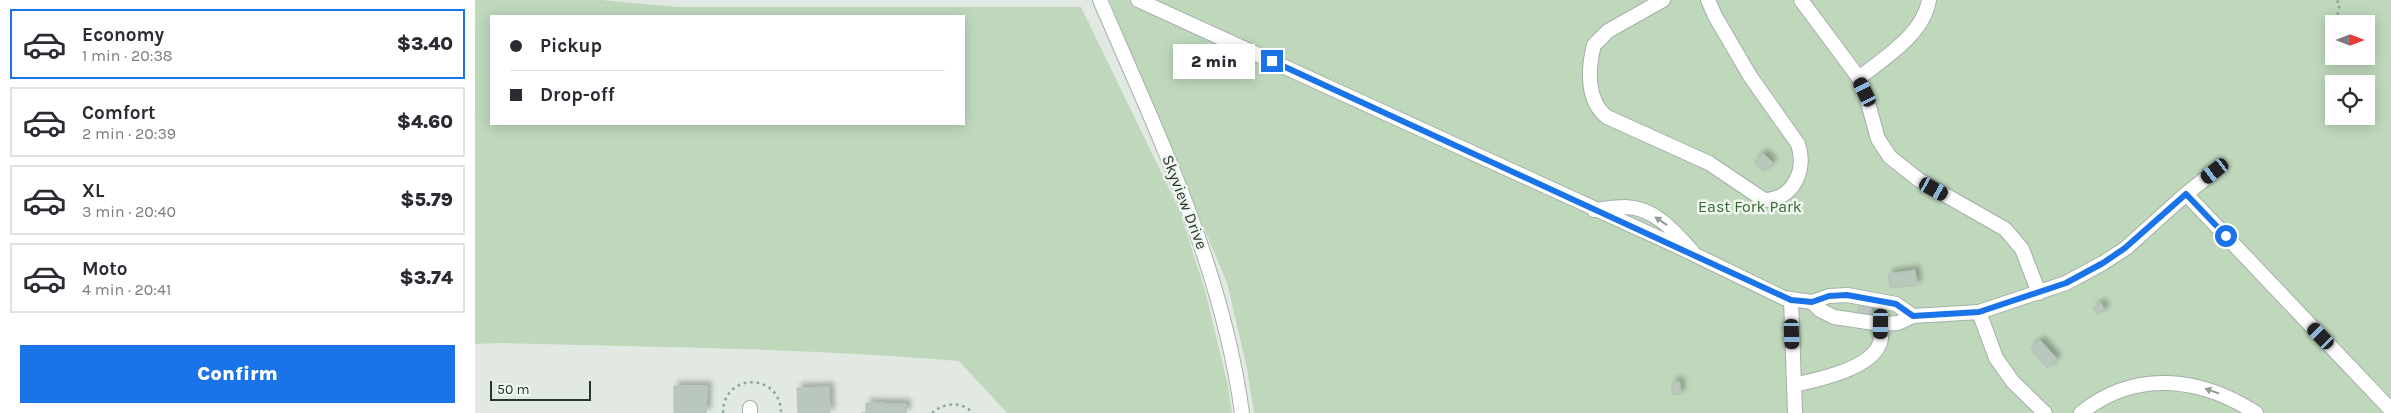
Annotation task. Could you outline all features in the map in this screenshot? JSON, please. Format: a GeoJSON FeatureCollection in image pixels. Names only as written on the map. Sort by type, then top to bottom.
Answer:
{"type":"FeatureCollection","features":[{"type":"Feature","properties":{"kind":"street","name":"Skyview Drive"},"geometry":{"type":"LineString","coordinates":[[1099,0],[1193,218],[1222,307],[1242,413]]}},
{"type":"Feature","properties":{"kind":"street"},"geometry":{"type":"LineString","coordinates":[[1139,0],[1791,300],[1812,302],[1829,296],[1847,295],[1896,304],[1913,316]]}},
{"type":"Feature","properties":{"kind":"street"},"geometry":{"type":"LineString","coordinates":[[1663,0],[1608,31],[1593,45],[1591,83],[1594,103],[1607,117],[1709,162],[1764,200],[1778,198],[1794,185],[1799,175],[1801,153],[1798,144],[1750,76],[1708,0]]}},
{"type":"Feature","properties":{"kind":"street"},"geometry":{"type":"LineString","coordinates":[[1801,0],[1859,78],[1865,92],[1878,139],[1890,157],[1919,180],[2005,229],[2022,249],[2039,293]]}},
{"type":"Feature","properties":{"kind":"street"},"geometry":{"type":"LineString","coordinates":[[1859,78],[1911,35],[1924,15],[1929,0]]}},
{"type":"Feature","properties":{"kind":"street"},"geometry":{"type":"LineString","coordinates":[[1812,302],[1820,310],[1834,317],[1881,324],[1898,323],[1913,316],[1979,312],[2039,293],[2066,283],[2115,256],[2215,171]]}},
{"type":"Feature","properties":{"kind":"street"},"geometry":{"type":"LineString","coordinates":[[2186,194],[2391,410]]}},
{"type":"Feature","properties":{"kind":"street"},"geometry":{"type":"LineString","coordinates":[[1594,210],[1627,207],[1649,213],[1672,229],[1695,255]]}},
{"type":"Feature","properties":{"kind":"street"},"geometry":{"type":"LineString","coordinates":[[1791,300],[1795,413]]}},
{"type":"Feature","properties":{"kind":"street"},"geometry":{"type":"LineString","coordinates":[[1979,312],[1996,358],[2013,382],[2045,413]]}},
{"type":"Feature","properties":{"kind":"street"},"geometry":{"type":"LineString","coordinates":[[1794,385],[1840,373],[1869,356],[1880,344],[1881,324]]}},
{"type":"Feature","properties":{"kind":"street"},"geometry":{"type":"LineString","coordinates":[[2081,413],[2119,389],[2148,383],[2162,383],[2206,389],[2229,398],[2256,413]]}},
{"type":"Feature","properties":{"kind":"path"},"geometry":{"type":"LineString","coordinates":[[2336,0],[2340,4],[2337,15]]}},
{"type":"Feature","properties":{"kind":"path"},"geometry":{"type":"LineString","coordinates":[[723,413],[724,401],[731,390],[739,384],[753,382],[761,383],[774,392],[779,401],[781,413]]}},
{"type":"Feature","properties":{"kind":"path"},"geometry":{"type":"LineString","coordinates":[[932,413],[942,406],[950,404],[961,405],[973,413]]}},
{"type":"Feature","properties":{"kind":"green space"},"geometry":{"type":"Polygon","coordinates":[[[475,0],[601,0],[677,7],[1081,7],[1179,209],[1205,290],[1228,386],[1232,413],[1007,413],[959,361],[845,353],[503,343],[475,344],[475,0]]]}},
{"type":"Feature","properties":{"kind":"green space","name":"East Fork Park"},"geometry":{"type":"Polygon","coordinates":[[[1109,0],[2391,0],[2391,413],[1254,413],[1247,368],[1227,283],[1109,0]]]}},
{"type":"Feature","properties":{"kind":"building"},"geometry":{"type":"Polygon","coordinates":[[[1763,153],[1773,163],[1763,172],[1754,162],[1763,153]]]}},
{"type":"Feature","properties":{"kind":"building"},"geometry":{"type":"Polygon","coordinates":[[[1915,270],[1917,285],[1890,288],[1888,274],[1915,270]]]}},
{"type":"Feature","properties":{"kind":"building"},"geometry":{"type":"Polygon","coordinates":[[[2101,303],[2105,310],[2097,315],[2093,308],[2101,303]]]}},
{"type":"Feature","properties":{"kind":"building"},"geometry":{"type":"Polygon","coordinates":[[[1859,306],[1871,308],[1870,316],[1857,314],[1859,306]]]}},
{"type":"Feature","properties":{"kind":"building"},"geometry":{"type":"Polygon","coordinates":[[[2040,340],[2057,359],[2047,368],[2030,349],[2040,340]]]}},
{"type":"Feature","properties":{"kind":"building"},"geometry":{"type":"Polygon","coordinates":[[[1672,382],[1680,382],[1680,395],[1672,394],[1672,382]]]}},
{"type":"Feature","properties":{"kind":"building"},"geometry":{"type":"Polygon","coordinates":[[[674,386],[707,386],[706,413],[674,413],[674,386]]]}},
{"type":"Feature","properties":{"kind":"building"},"geometry":{"type":"Polygon","coordinates":[[[829,387],[830,413],[798,413],[797,388],[829,387]]]}},
{"type":"Feature","properties":{"kind":"building"},"geometry":{"type":"Polygon","coordinates":[[[866,403],[906,404],[906,413],[866,413],[866,403]]]}},
{"type":"Feature","properties":{"kind":"route"},"geometry":{"type":"LineString","coordinates":[[1272,61],[1609,217],[1681,248],[1773,293],[1801,302],[1812,302],[1829,296],[1847,295],[1896,304],[1913,316],[1943,316],[1979,312],[2066,283],[2103,263],[2125,248],[2186,194],[2226,236]]}}]}
